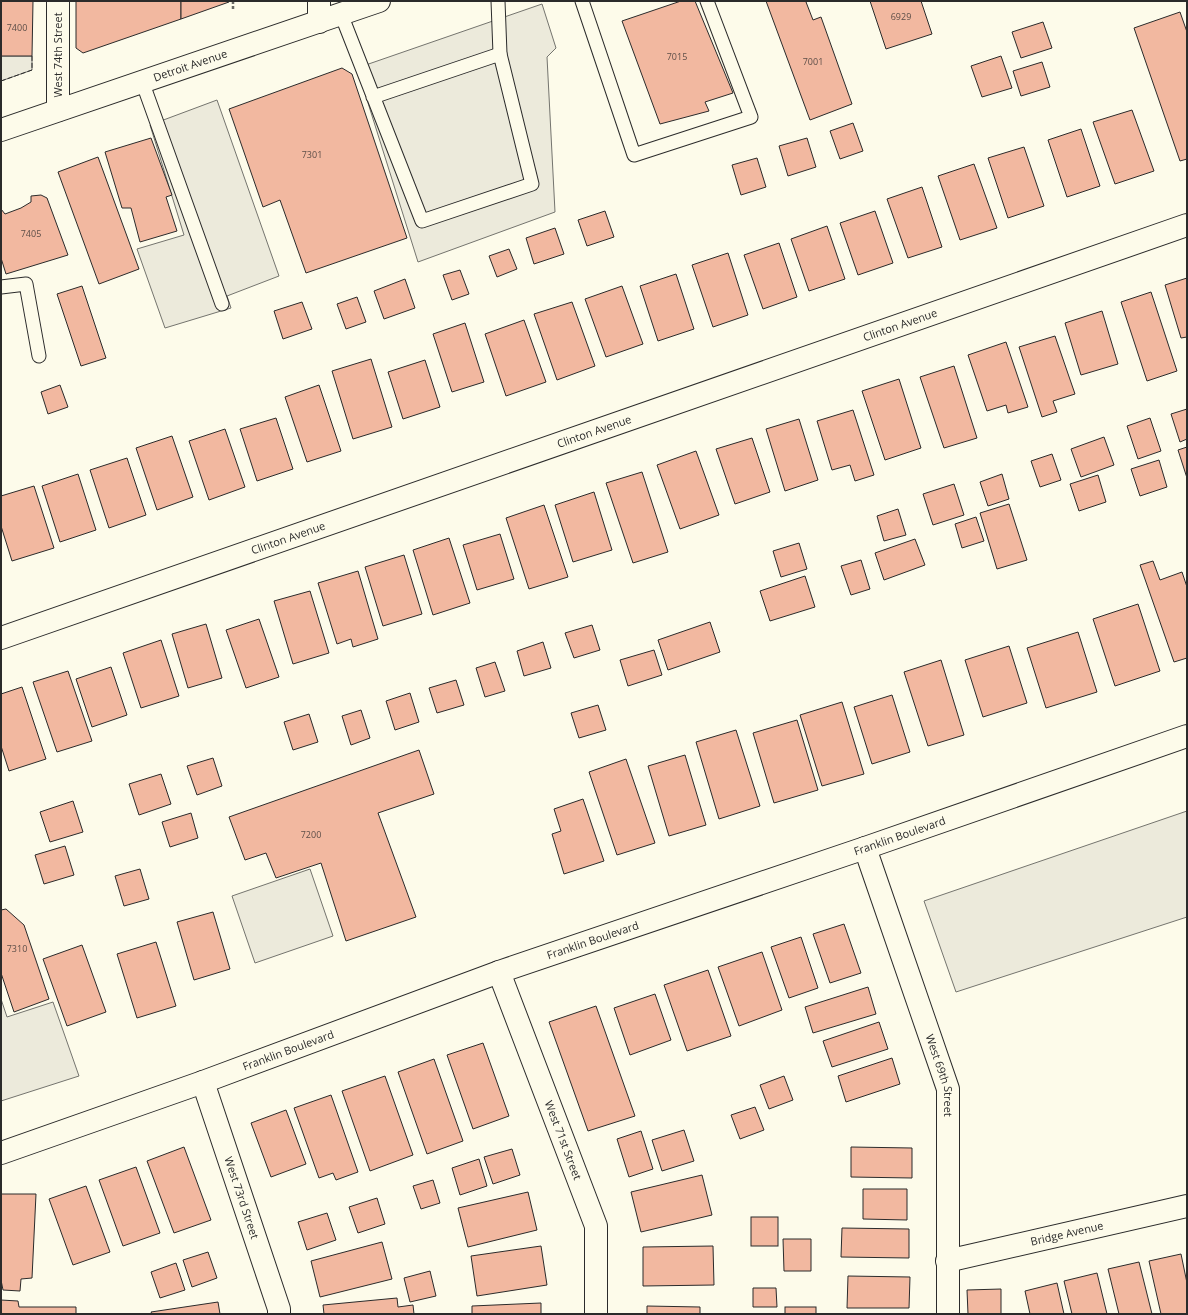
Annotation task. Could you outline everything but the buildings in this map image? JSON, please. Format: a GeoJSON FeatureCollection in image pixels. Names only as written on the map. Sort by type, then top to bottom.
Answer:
{"type":"FeatureCollection","features":[{"type":"Feature","properties":{"kind":"street","name":"West 74th Street"},"geometry":{"type":"LineString","coordinates":[[58,1],[58,110]]}},
{"type":"Feature","properties":{"kind":"street","name":"Detroit Avenue"},"geometry":{"type":"LineString","coordinates":[[1,130],[142,81],[319,11],[341,14],[379,1]]}},
{"type":"Feature","properties":{"kind":"street","name":"Clinton Avenue"},"geometry":{"type":"LineString","coordinates":[[1,638],[1187,226]]}},
{"type":"Feature","properties":{"kind":"street","name":"Franklin Boulevard"},"geometry":{"type":"LineString","coordinates":[[1,1153],[203,1082],[499,972],[865,848],[1187,736]]}},
{"type":"Feature","properties":{"kind":"street","name":"West 69th Street"},"geometry":{"type":"LineString","coordinates":[[865,848],[948,1089],[948,1314]]}},
{"type":"Feature","properties":{"kind":"street","name":"West 71st Street"},"geometry":{"type":"LineString","coordinates":[[499,972],[596,1226],[596,1314]]}},
{"type":"Feature","properties":{"kind":"street","name":"West 73rd Street"},"geometry":{"type":"LineString","coordinates":[[203,1082],[279,1308],[278,1314]]}},
{"type":"Feature","properties":{"kind":"street","name":"Bridge Avenue"},"geometry":{"type":"LineString","coordinates":[[948,1261],[1187,1206]]}},
{"type":"Feature","properties":{"kind":"lane"},"geometry":{"type":"LineString","coordinates":[[341,14],[422,221],[532,184],[500,54],[498,1]]}},
{"type":"Feature","properties":{"kind":"lane"},"geometry":{"type":"LineString","coordinates":[[582,1],[634,155],[752,117],[707,1]]}},
{"type":"Feature","properties":{"kind":"lane"},"geometry":{"type":"LineString","coordinates":[[373,97],[500,54]]}},
{"type":"Feature","properties":{"kind":"lane"},"geometry":{"type":"LineString","coordinates":[[142,81],[222,304]]}},
{"type":"Feature","properties":{"kind":"lane"},"geometry":{"type":"LineString","coordinates":[[1,286],[26,284],[39,356]]}},
{"type":"Feature","properties":{"kind":"path"},"geometry":{"type":"LineString","coordinates":[[233,1],[233,9]]}},
{"type":"Feature","properties":{"kind":"shaded area"},"geometry":{"type":"Polygon","coordinates":[[[542,4],[556,48],[547,57],[555,212],[418,262],[357,68],[542,4]]]}},
{"type":"Feature","properties":{"kind":"shaded area"},"geometry":{"type":"Polygon","coordinates":[[[1,56],[32,56],[32,70],[1,81],[1,56]]]}},
{"type":"Feature","properties":{"kind":"shaded area"},"geometry":{"type":"Polygon","coordinates":[[[217,100],[279,276],[227,296],[231,308],[165,328],[137,249],[184,235],[150,125],[217,100]]]}},
{"type":"Feature","properties":{"kind":"shaded area"},"geometry":{"type":"Polygon","coordinates":[[[1187,811],[1187,917],[956,992],[924,901],[1187,811]]]}},
{"type":"Feature","properties":{"kind":"shaded area"},"geometry":{"type":"Polygon","coordinates":[[[310,869],[333,936],[255,963],[232,896],[310,869]]]}},
{"type":"Feature","properties":{"kind":"shaded area"},"geometry":{"type":"Polygon","coordinates":[[[1,999],[7,1017],[53,1002],[79,1076],[1,1101],[1,999]]]}},
{"type":"Feature","properties":{"kind":"fence"},"geometry":{"type":"LineString","coordinates":[[1,81],[32,70],[32,56]]}}]}
